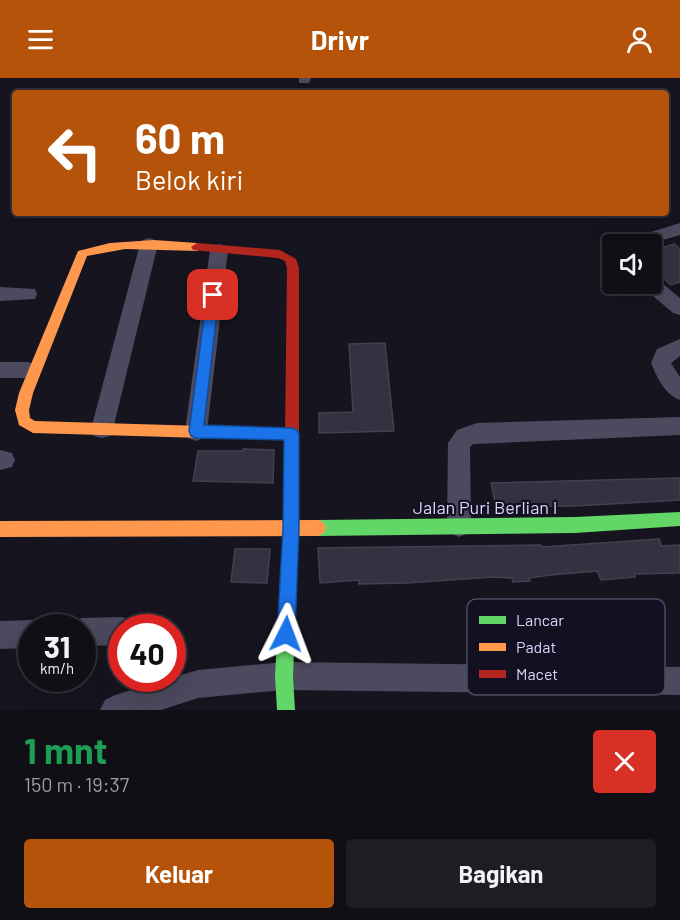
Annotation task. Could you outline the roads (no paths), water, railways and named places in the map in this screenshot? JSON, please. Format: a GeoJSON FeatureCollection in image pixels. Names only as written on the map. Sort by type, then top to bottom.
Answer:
{"type":"FeatureCollection","features":[{"type":"Feature","properties":{"kind":"street"},"geometry":{"type":"LineString","coordinates":[[662,235],[680,229]]}},
{"type":"Feature","properties":{"kind":"street"},"geometry":{"type":"LineString","coordinates":[[286,710],[284,676],[291,529],[292,434],[293,268],[290,259],[280,254],[130,243],[99,247],[82,254],[26,393],[22,410],[24,421],[33,427],[292,434]]}},
{"type":"Feature","properties":{"kind":"street"},"geometry":{"type":"LineString","coordinates":[[102,429],[149,244]]}},
{"type":"Feature","properties":{"kind":"street"},"geometry":{"type":"LineString","coordinates":[[196,431],[219,250]]}},
{"type":"Feature","properties":{"kind":"street"},"geometry":{"type":"LineString","coordinates":[[662,291],[676,299]]}},
{"type":"Feature","properties":{"kind":"street"},"geometry":{"type":"LineString","coordinates":[[0,294],[28,294]]}},
{"type":"Feature","properties":{"kind":"street"},"geometry":{"type":"LineString","coordinates":[[680,347],[664,356],[661,363],[667,376],[680,391]]}},
{"type":"Feature","properties":{"kind":"street"},"geometry":{"type":"LineString","coordinates":[[0,370],[28,370]]}},
{"type":"Feature","properties":{"kind":"street"},"geometry":{"type":"LineString","coordinates":[[459,525],[459,443],[465,437],[477,433],[680,426]]}},
{"type":"Feature","properties":{"kind":"street","name":"Jalan Puri Berlian I"},"geometry":{"type":"LineString","coordinates":[[0,529],[291,529],[575,525],[680,519]]}},
{"type":"Feature","properties":{"kind":"street"},"geometry":{"type":"LineString","coordinates":[[0,635],[18,634]]}},
{"type":"Feature","properties":{"kind":"street"},"geometry":{"type":"LineString","coordinates":[[115,710],[198,684],[284,676],[467,678]]}},
{"type":"Feature","properties":{"kind":"street"},"geometry":{"type":"LineString","coordinates":[[665,681],[680,681]]}}]}
